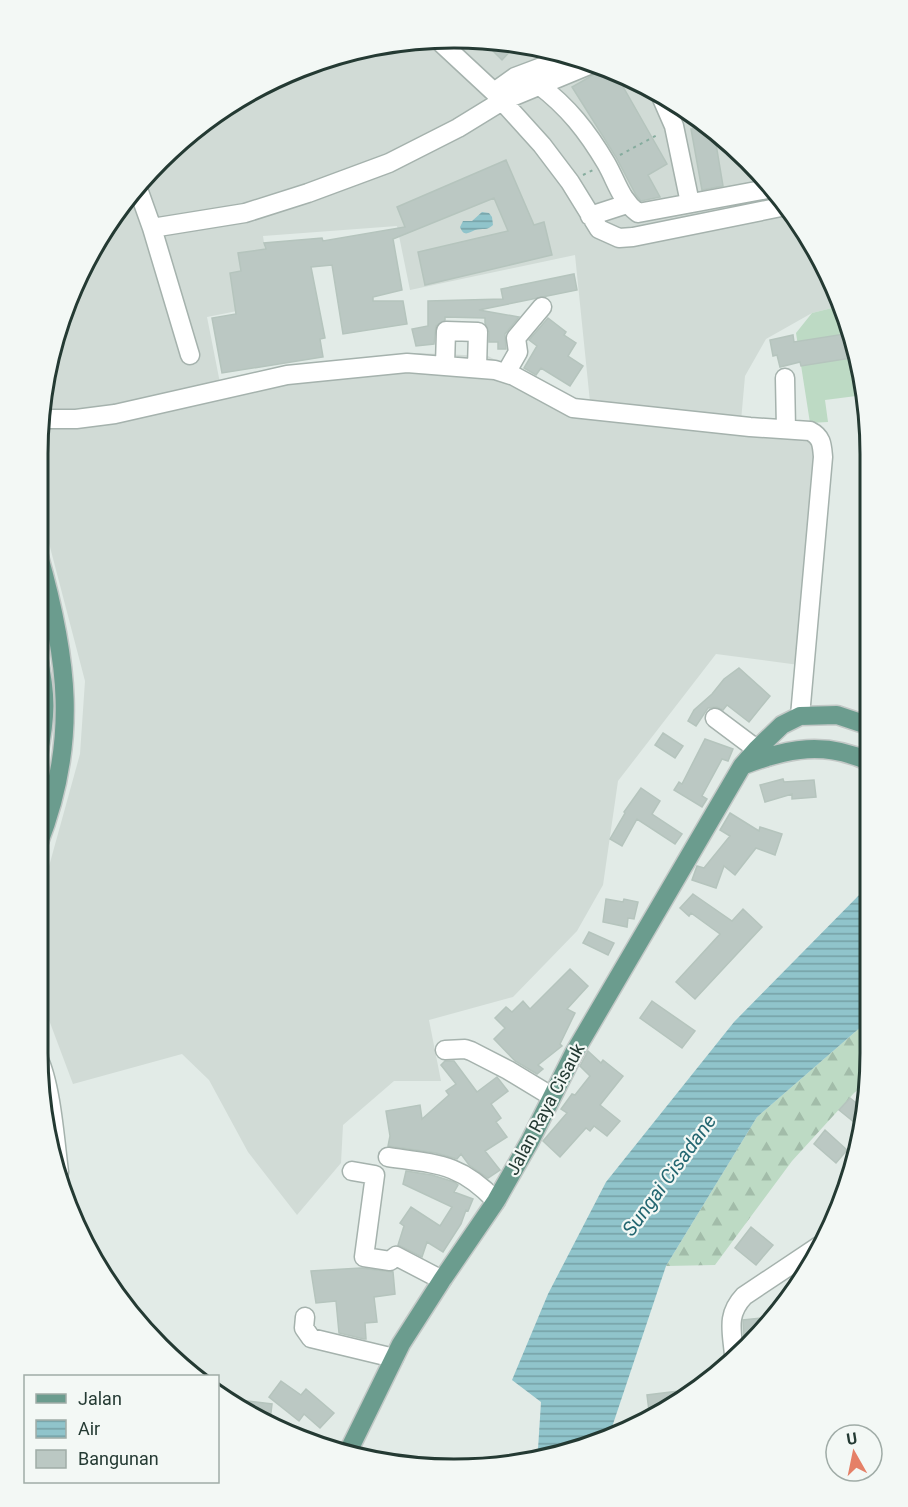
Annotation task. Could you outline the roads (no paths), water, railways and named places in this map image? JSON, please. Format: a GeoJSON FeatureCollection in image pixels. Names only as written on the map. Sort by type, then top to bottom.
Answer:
{"type":"FeatureCollection","features":[{"type":"Feature","properties":{"kind":"main road"},"geometry":{"type":"LineString","coordinates":[[48,598],[63,660],[66,711],[60,768],[48,814]]}},
{"type":"Feature","properties":{"kind":"main road"},"geometry":{"type":"LineString","coordinates":[[800,716],[837,715],[860,723]]}},
{"type":"Feature","properties":{"kind":"main road","name":"Jalan Raya Cisauk"},"geometry":{"type":"LineString","coordinates":[[351,1446],[394,1358],[442,1280],[496,1202],[530,1141],[574,1053],[742,766],[762,753],[782,725],[800,716]]}},
{"type":"Feature","properties":{"kind":"main road","name":"Jalan Raya Cisauk"},"geometry":{"type":"LineString","coordinates":[[762,753],[818,748],[834,749],[860,757]]}},
{"type":"Feature","properties":{"kind":"street"},"geometry":{"type":"LineString","coordinates":[[447,48],[498,96],[542,145],[570,182],[599,229],[610,235],[619,238],[633,237],[777,208]]}},
{"type":"Feature","properties":{"kind":"street"},"geometry":{"type":"LineString","coordinates":[[152,228],[245,213],[389,163],[459,128],[498,96],[515,77],[555,61]]}},
{"type":"Feature","properties":{"kind":"street"},"geometry":{"type":"LineString","coordinates":[[498,96],[539,85],[580,69]]}},
{"type":"Feature","properties":{"kind":"street"},"geometry":{"type":"LineString","coordinates":[[539,85],[562,103],[589,136],[627,204],[638,213],[762,190]]}},
{"type":"Feature","properties":{"kind":"street"},"geometry":{"type":"LineString","coordinates":[[666,107],[674,126],[690,203]]}},
{"type":"Feature","properties":{"kind":"street"},"geometry":{"type":"LineString","coordinates":[[141,196],[190,355]]}},
{"type":"Feature","properties":{"kind":"street"},"geometry":{"type":"LineString","coordinates":[[590,216],[627,204]]}},
{"type":"Feature","properties":{"kind":"street"},"geometry":{"type":"LineString","coordinates":[[506,373],[518,352],[516,338],[542,307]]}},
{"type":"Feature","properties":{"kind":"street"},"geometry":{"type":"LineString","coordinates":[[445,365],[446,331],[478,332],[477,368]]}},
{"type":"Feature","properties":{"kind":"street"},"geometry":{"type":"LineString","coordinates":[[50,419],[76,419],[115,414],[287,375],[407,363],[477,368],[506,373],[573,408],[739,426],[810,431],[817,435],[822,444],[821,478],[800,716]]}},
{"type":"Feature","properties":{"kind":"street"},"geometry":{"type":"LineString","coordinates":[[785,378],[786,429]]}},
{"type":"Feature","properties":{"kind":"street"},"geometry":{"type":"LineString","coordinates":[[715,718],[762,753]]}},
{"type":"Feature","properties":{"kind":"street"},"geometry":{"type":"LineString","coordinates":[[445,1050],[465,1049],[508,1070],[551,1096]]}},
{"type":"Feature","properties":{"kind":"street"},"geometry":{"type":"LineString","coordinates":[[388,1157],[434,1164],[459,1171],[478,1183],[496,1202]]}},
{"type":"Feature","properties":{"kind":"street"},"geometry":{"type":"LineString","coordinates":[[352,1171],[375,1175],[364,1257],[390,1261],[396,1256],[442,1280]]}},
{"type":"Feature","properties":{"kind":"street"},"geometry":{"type":"LineString","coordinates":[[733,1347],[731,1324],[736,1305],[744,1296],[807,1254]]}},
{"type":"Feature","properties":{"kind":"street"},"geometry":{"type":"LineString","coordinates":[[305,1317],[304,1328],[311,1338],[394,1358]]}},
{"type":"Feature","properties":{"kind":"water"},"geometry":{"type":"Polygon","coordinates":[[[482,212],[489,213],[493,225],[487,229],[463,232],[460,227],[463,221],[472,221],[482,212]]]}},
{"type":"Feature","properties":{"kind":"water","name":"Sungai Cisadane"},"geometry":{"type":"Polygon","coordinates":[[[860,894],[860,1028],[757,1117],[666,1266],[612,1427],[585,1437],[537,1450],[541,1402],[512,1380],[548,1294],[606,1182],[734,1022],[860,894]]]}}]}
